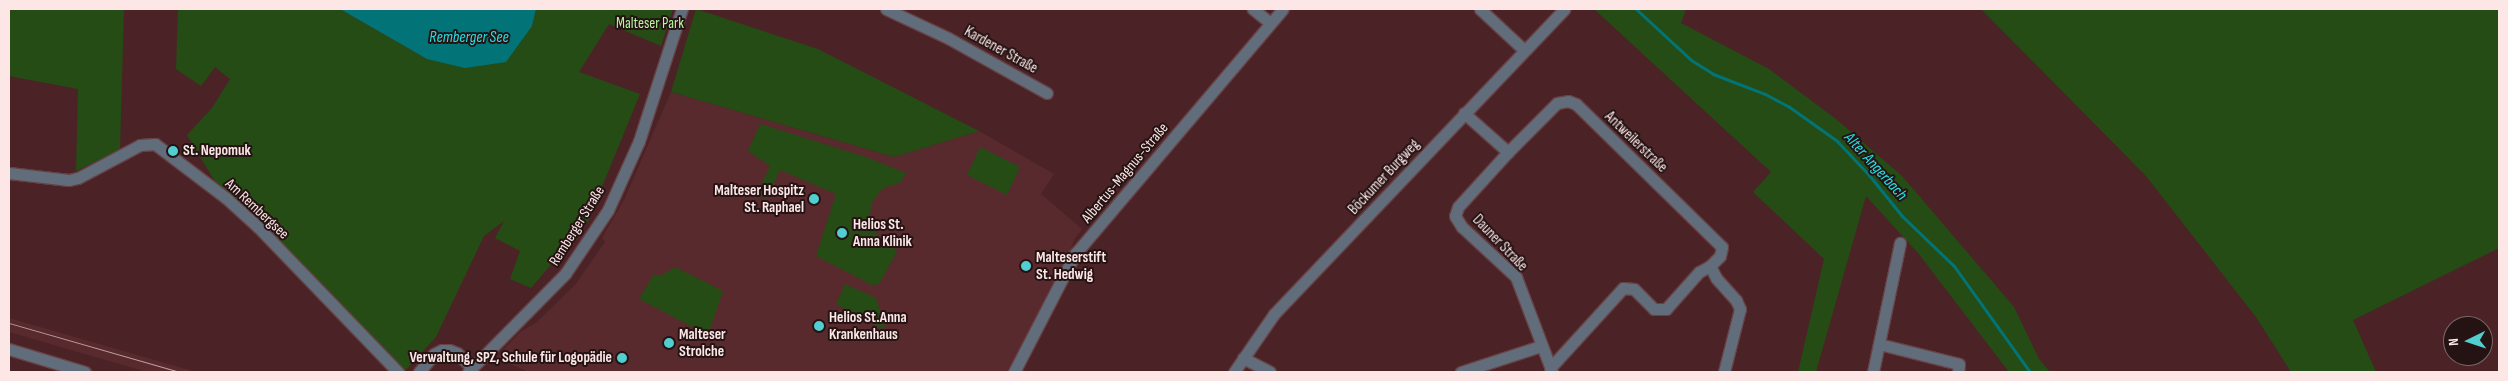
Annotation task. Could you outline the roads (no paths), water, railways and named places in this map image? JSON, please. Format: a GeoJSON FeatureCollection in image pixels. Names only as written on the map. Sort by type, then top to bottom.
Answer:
{"type":"FeatureCollection","features":[{"type":"Feature","properties":{"kind":"street","name":"Remberger Straße"},"geometry":{"type":"LineString","coordinates":[[470,370],[532,310],[565,274],[608,210],[639,141],[682,9]]}},
{"type":"Feature","properties":{"kind":"street","name":"Kardener Straße"},"geometry":{"type":"LineString","coordinates":[[886,9],[948,38],[1047,92]]}},
{"type":"Feature","properties":{"kind":"street"},"geometry":{"type":"LineString","coordinates":[[1253,9],[1270,24]]}},
{"type":"Feature","properties":{"kind":"street","name":"Albertus-Magnus-Straße"},"geometry":{"type":"LineString","coordinates":[[1014,372],[1075,254],[1283,9]]}},
{"type":"Feature","properties":{"kind":"street"},"geometry":{"type":"LineString","coordinates":[[1480,9],[1524,49]]}},
{"type":"Feature","properties":{"kind":"street","name":"Böckumer Burgweg"},"geometry":{"type":"LineString","coordinates":[[1234,372],[1274,314],[1564,9]]}},
{"type":"Feature","properties":{"kind":"street","name":"Antweilerstraße"},"geometry":{"type":"LineString","coordinates":[[1508,152],[1557,104],[1568,101],[1576,104],[1722,247],[1720,256],[1710,266],[1699,272],[1666,309],[1654,309],[1634,289]]}},
{"type":"Feature","properties":{"kind":"street"},"geometry":{"type":"LineString","coordinates":[[1464,113],[1508,152]]}},
{"type":"Feature","properties":{"kind":"street","name":"Am Rembergsee"},"geometry":{"type":"LineString","coordinates":[[9,173],[69,180],[78,178],[140,145],[156,144],[226,198],[258,227],[398,372]]}},
{"type":"Feature","properties":{"kind":"street","name":"Dauner Straße"},"geometry":{"type":"LineString","coordinates":[[1508,152],[1458,207],[1455,216],[1462,227],[1516,278],[1551,370],[1623,288],[1634,289]]}},
{"type":"Feature","properties":{"kind":"street"},"geometry":{"type":"LineString","coordinates":[[1873,372],[1900,243]]}},
{"type":"Feature","properties":{"kind":"street"},"geometry":{"type":"LineString","coordinates":[[1710,266],[1716,278],[1736,300],[1740,310],[1724,372]]}},
{"type":"Feature","properties":{"kind":"street"},"geometry":{"type":"LineString","coordinates":[[1879,344],[1958,368]]}},
{"type":"Feature","properties":{"kind":"street"},"geometry":{"type":"LineString","coordinates":[[1460,372],[1541,346]]}},
{"type":"Feature","properties":{"kind":"street"},"geometry":{"type":"LineString","coordinates":[[419,372],[434,354],[442,350],[457,353],[470,370]]}},
{"type":"Feature","properties":{"kind":"street"},"geometry":{"type":"LineString","coordinates":[[10,353],[51,368],[85,372]]}},
{"type":"Feature","properties":{"kind":"street"},"geometry":{"type":"LineString","coordinates":[[1243,358],[1270,372]]}},
{"type":"Feature","properties":{"kind":"water","name":"Remberger See"},"geometry":{"type":"Polygon","coordinates":[[[340,9],[536,9],[532,26],[506,62],[465,68],[427,59],[340,9]]]}},
{"type":"Feature","properties":{"kind":"waterway","name":"Alter Angerbach"},"geometry":{"type":"LineString","coordinates":[[1636,9],[1691,60],[1713,74],[1765,94],[1788,106],[1837,141],[1869,175],[1902,216],[1954,266],[2030,372]]}},
{"type":"Feature","properties":{"kind":"tram line"},"geometry":{"type":"LineString","coordinates":[[9,323],[180,372]]}},
{"type":"Feature","properties":{"kind":"place","name":"St. Nepomuk"},"geometry":{"type":"Point","coordinates":[173,151]}},
{"type":"Feature","properties":{"kind":"place","name":"Malteser Hospitz St. Raphael"},"geometry":{"type":"Point","coordinates":[814,199]}},
{"type":"Feature","properties":{"kind":"place","name":"Helios St. Anna Klinik"},"geometry":{"type":"Point","coordinates":[842,233]}},
{"type":"Feature","properties":{"kind":"place","name":"Malteserstift St. Hedwig"},"geometry":{"type":"Point","coordinates":[1026,266]}},
{"type":"Feature","properties":{"kind":"place","name":"Helios St.Anna Krankenhaus"},"geometry":{"type":"Point","coordinates":[819,326]}},
{"type":"Feature","properties":{"kind":"place","name":"Malteser Strolche"},"geometry":{"type":"Point","coordinates":[669,343]}},
{"type":"Feature","properties":{"kind":"place","name":"Verwaltung, SPZ, Schule für Logopädie"},"geometry":{"type":"Point","coordinates":[622,358]}},
{"type":"Feature","properties":{"kind":"park label","name":"Malteser Park"},"geometry":{"type":"Point","coordinates":[650,24]}}]}
